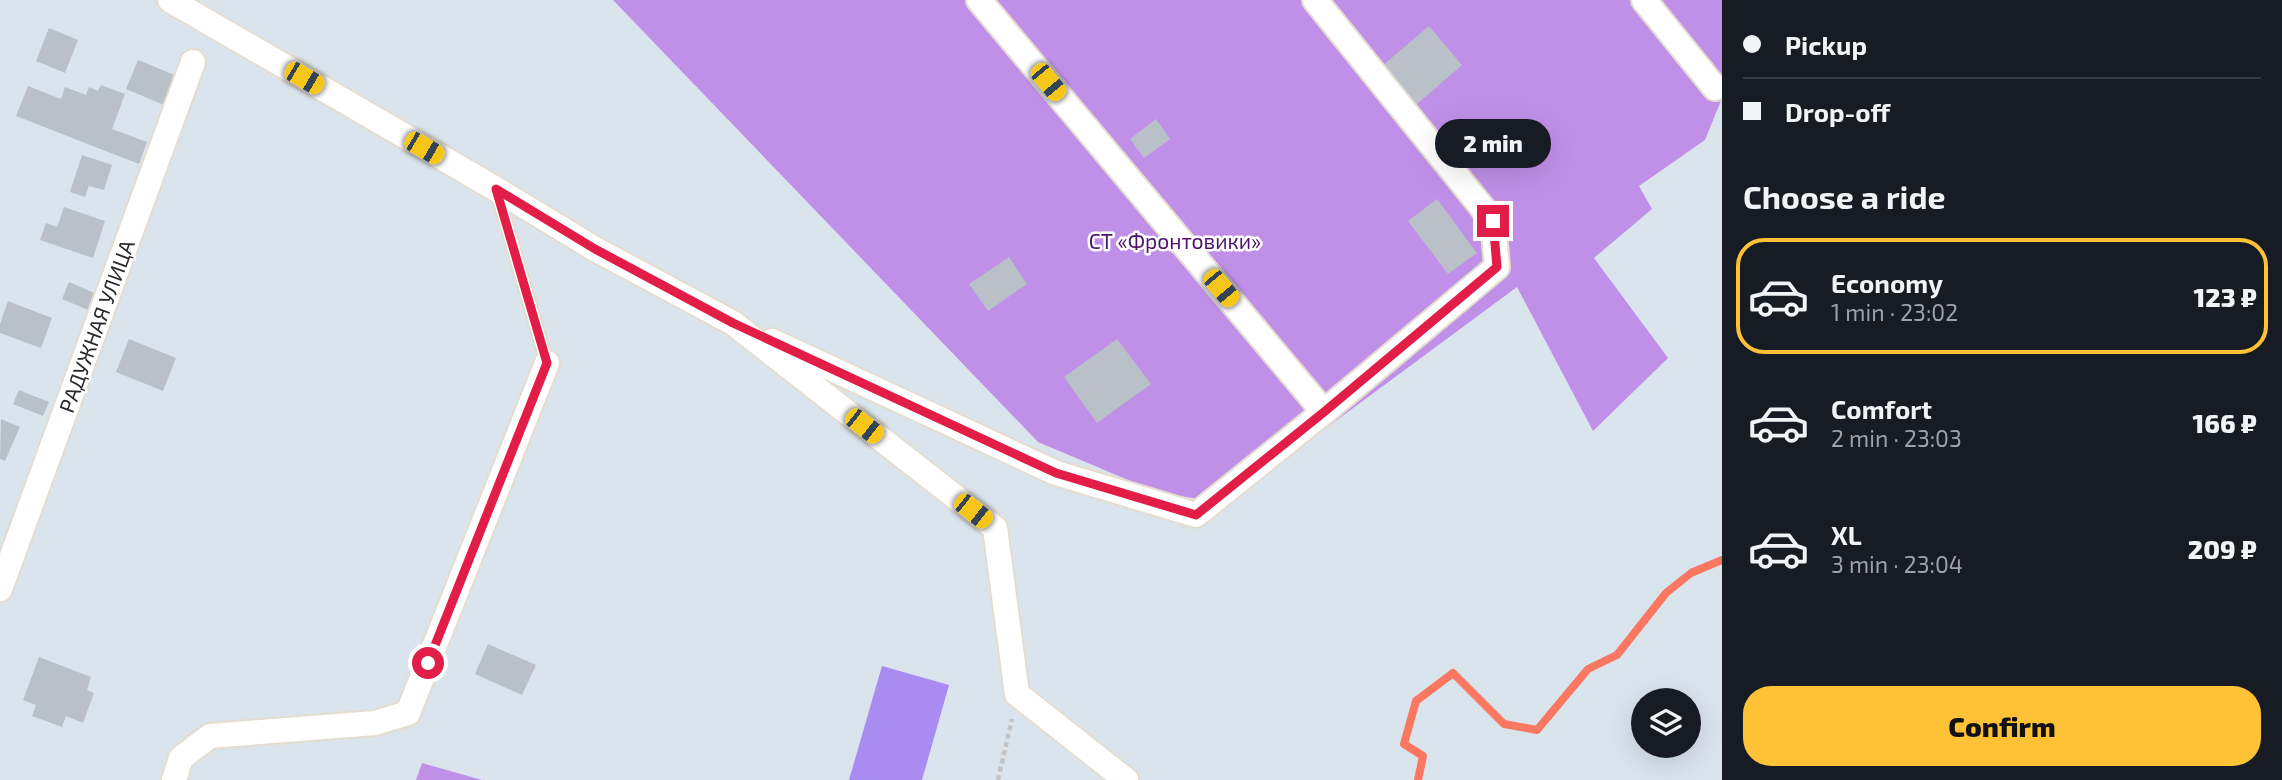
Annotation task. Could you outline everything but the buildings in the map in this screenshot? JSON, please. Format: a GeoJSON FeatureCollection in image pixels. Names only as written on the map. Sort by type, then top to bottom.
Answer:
{"type":"FeatureCollection","features":[{"type":"Feature","properties":{"kind":"street"},"geometry":{"type":"LineString","coordinates":[[170,0],[595,249],[733,323],[1056,473],[1196,515],[1497,267],[1493,221],[1315,0]]}},
{"type":"Feature","properties":{"kind":"street"},"geometry":{"type":"LineString","coordinates":[[979,0],[1324,412]]}},
{"type":"Feature","properties":{"kind":"street"},"geometry":{"type":"LineString","coordinates":[[1644,0],[1715,88]]}},
{"type":"Feature","properties":{"kind":"street","name":"РАДУЖНАЯ УЛИЦА"},"geometry":{"type":"LineString","coordinates":[[0,589],[193,62]]}},
{"type":"Feature","properties":{"kind":"street"},"geometry":{"type":"LineString","coordinates":[[733,323],[995,528],[1017,694],[1126,780]]}},
{"type":"Feature","properties":{"kind":"street"},"geometry":{"type":"LineString","coordinates":[[174,780],[181,758],[210,736],[375,723],[408,713],[547,363]]}},
{"type":"Feature","properties":{"kind":"lane"},"geometry":{"type":"LineString","coordinates":[[496,189],[547,363]]}},
{"type":"Feature","properties":{"kind":"path"},"geometry":{"type":"LineString","coordinates":[[998,780],[1017,694]]}},
{"type":"Feature","properties":{"kind":"green space","name":"СТ «Фронтовики»"},"geometry":{"type":"Polygon","coordinates":[[[613,0],[1722,0],[1722,98],[1705,140],[1639,186],[1652,209],[1594,258],[1668,358],[1593,431],[1517,287],[1314,437],[1199,499],[1159,493],[1038,442],[613,0]]]}},
{"type":"Feature","properties":{"kind":"green space"},"geometry":{"type":"Polygon","coordinates":[[[422,763],[482,780],[416,780],[422,763]]]}},
{"type":"Feature","properties":{"kind":"shaded area"},"geometry":{"type":"Polygon","coordinates":[[[882,666],[949,685],[922,780],[849,780],[882,666]]]}},
{"type":"Feature","properties":{"kind":"waterway"},"geometry":{"type":"LineString","coordinates":[[1418,780],[1423,756],[1404,744],[1416,701],[1453,673],[1504,724],[1537,730],[1588,669],[1617,655],[1666,593],[1691,573],[1722,560]]}},
{"type":"Feature","properties":{"kind":"route"},"geometry":{"type":"LineString","coordinates":[[428,663],[547,363],[496,189],[595,249],[733,323],[1056,473],[1196,515],[1497,267],[1493,221]]}}]}
